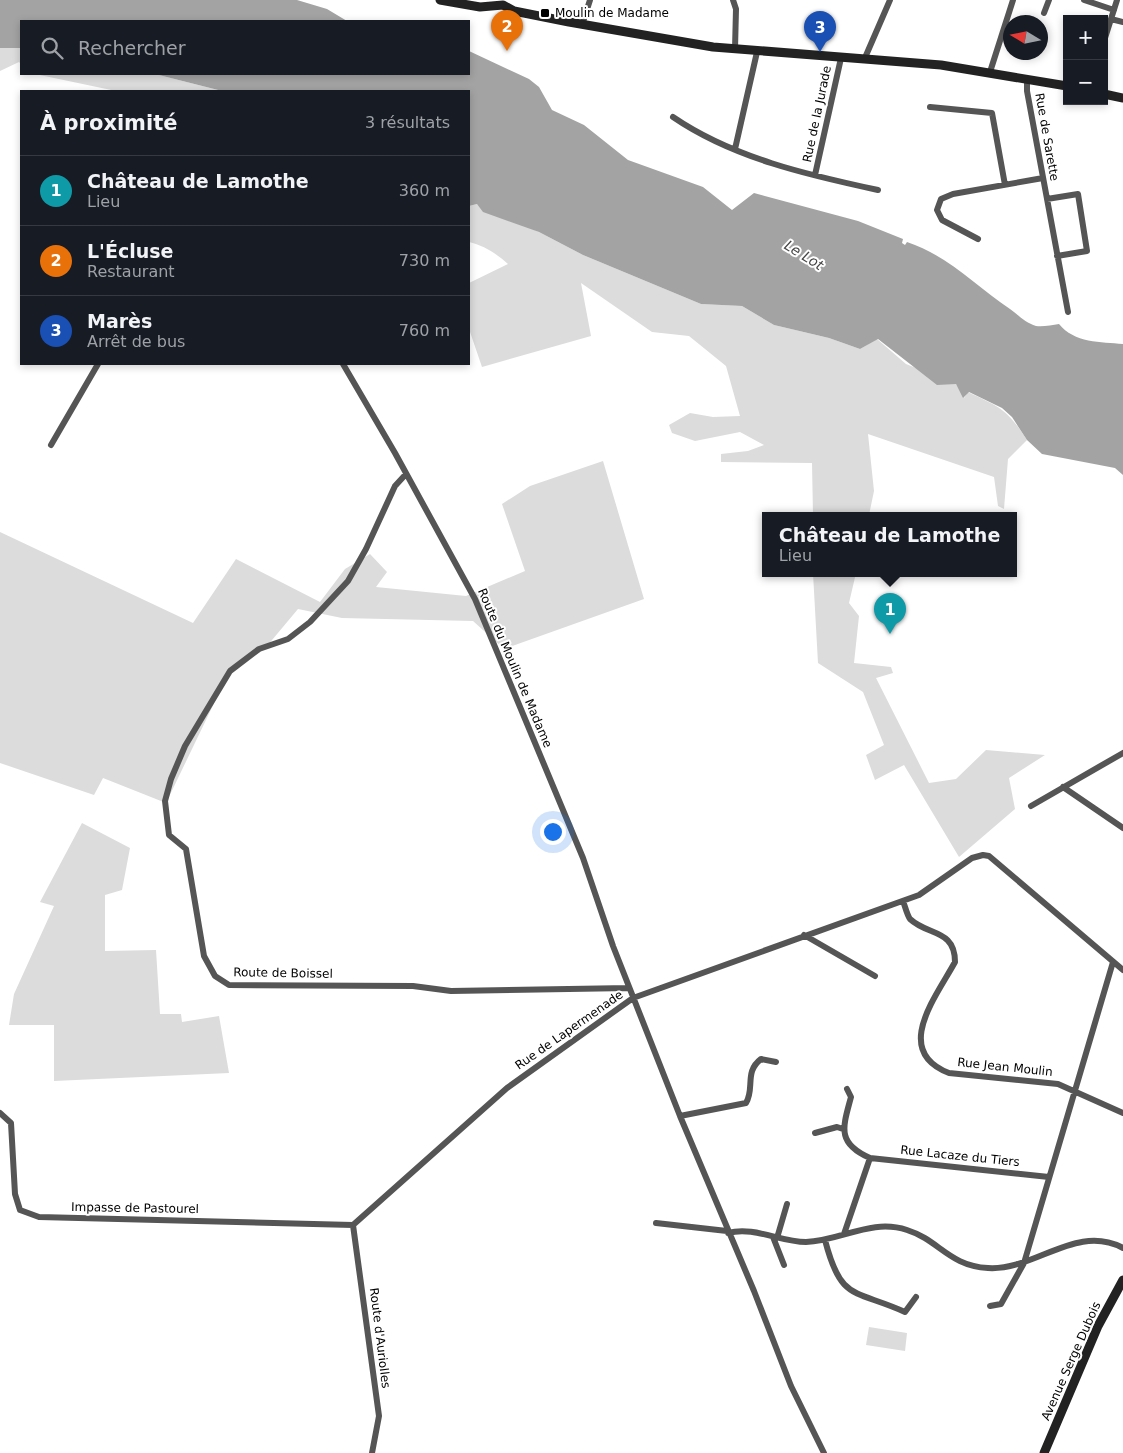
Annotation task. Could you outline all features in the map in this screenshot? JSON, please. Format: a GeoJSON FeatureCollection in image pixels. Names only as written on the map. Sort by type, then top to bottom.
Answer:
{"type":"FeatureCollection","features":[{"type":"Feature","properties":{"kind":"main road"},"geometry":{"type":"LineString","coordinates":[[440,0],[480,7],[504,2],[514,11],[582,25],[735,49],[941,66],[990,72],[1063,85]]}},
{"type":"Feature","properties":{"kind":"main road"},"geometry":{"type":"LineString","coordinates":[[1108,95],[1123,98]]}},
{"type":"Feature","properties":{"kind":"main road","name":"Avenue Serge Dubois"},"geometry":{"type":"LineString","coordinates":[[1044,1453],[1098,1326],[1123,1280]]}},
{"type":"Feature","properties":{"kind":"street"},"geometry":{"type":"LineString","coordinates":[[582,25],[590,0]]}},
{"type":"Feature","properties":{"kind":"street"},"geometry":{"type":"LineString","coordinates":[[733,0],[736,9],[735,49]]}},
{"type":"Feature","properties":{"kind":"street"},"geometry":{"type":"LineString","coordinates":[[864,60],[890,0]]}},
{"type":"Feature","properties":{"kind":"street"},"geometry":{"type":"LineString","coordinates":[[990,72],[1013,0]]}},
{"type":"Feature","properties":{"kind":"street"},"geometry":{"type":"LineString","coordinates":[[1044,13],[1049,0]]}},
{"type":"Feature","properties":{"kind":"street"},"geometry":{"type":"LineString","coordinates":[[1084,0],[1114,10]]}},
{"type":"Feature","properties":{"kind":"street"},"geometry":{"type":"LineString","coordinates":[[1108,28],[1117,0]]}},
{"type":"Feature","properties":{"kind":"street"},"geometry":{"type":"LineString","coordinates":[[1111,19],[1123,22]]}},
{"type":"Feature","properties":{"kind":"street"},"geometry":{"type":"LineString","coordinates":[[735,149],[757,52]]}},
{"type":"Feature","properties":{"kind":"street","name":"Rue de la Jurade"},"geometry":{"type":"LineString","coordinates":[[816,175],[841,58]]}},
{"type":"Feature","properties":{"kind":"street","name":"Rue de Sarette"},"geometry":{"type":"LineString","coordinates":[[1027,79],[1027,91],[1068,312]]}},
{"type":"Feature","properties":{"kind":"street"},"geometry":{"type":"LineString","coordinates":[[930,107],[992,113],[1005,185]]}},
{"type":"Feature","properties":{"kind":"street"},"geometry":{"type":"LineString","coordinates":[[673,117],[692,130],[760,160],[878,190]]}},
{"type":"Feature","properties":{"kind":"street"},"geometry":{"type":"LineString","coordinates":[[978,239],[942,220],[937,210],[941,199],[953,194],[1043,178]]}},
{"type":"Feature","properties":{"kind":"street","name":"Rue de Sarette"},"geometry":{"type":"LineString","coordinates":[[1047,199],[1078,194],[1087,251],[1057,256]]}},
{"type":"Feature","properties":{"kind":"street"},"geometry":{"type":"LineString","coordinates":[[51,445],[97,365]]}},
{"type":"Feature","properties":{"kind":"street","name":"Route du Moulin de Madame"},"geometry":{"type":"LineString","coordinates":[[344,365],[475,599],[583,858],[633,998]]}},
{"type":"Feature","properties":{"kind":"street","name":"Route de Boissel"},"geometry":{"type":"LineString","coordinates":[[406,474],[395,486],[366,549],[348,581],[310,622],[288,639],[259,649],[230,671],[186,746],[171,779],[165,801],[167,828],[169,835],[186,849],[204,956],[215,976],[229,985],[413,986],[451,990],[629,988]]}},
{"type":"Feature","properties":{"kind":"street"},"geometry":{"type":"LineString","coordinates":[[1031,806],[1123,753]]}},
{"type":"Feature","properties":{"kind":"street"},"geometry":{"type":"LineString","coordinates":[[1063,788],[1123,828]]}},
{"type":"Feature","properties":{"kind":"street"},"geometry":{"type":"LineString","coordinates":[[633,998],[919,895],[972,858],[983,855],[989,856],[1123,970]]}},
{"type":"Feature","properties":{"kind":"street","name":"Rue Jean Moulin"},"geometry":{"type":"LineString","coordinates":[[903,900],[910,918],[950,941],[955,952],[955,962],[922,1022],[919,1033],[920,1047],[937,1069],[949,1073],[1058,1084],[1123,1112]]}},
{"type":"Feature","properties":{"kind":"street"},"geometry":{"type":"LineString","coordinates":[[804,936],[875,976]]}},
{"type":"Feature","properties":{"kind":"street"},"geometry":{"type":"LineString","coordinates":[[990,1306],[1001,1304],[1024,1263],[1113,962]]}},
{"type":"Feature","properties":{"kind":"street","name":"Rue de Lapermenade"},"geometry":{"type":"LineString","coordinates":[[353,1225],[507,1088],[633,998],[792,1386],[824,1453]]}},
{"type":"Feature","properties":{"kind":"street"},"geometry":{"type":"LineString","coordinates":[[680,1116],[746,1103],[751,1095],[748,1082],[753,1065],[761,1059],[776,1062]]}},
{"type":"Feature","properties":{"kind":"street"},"geometry":{"type":"LineString","coordinates":[[844,1234],[870,1158],[858,1152],[849,1143],[843,1129],[851,1097],[847,1089]]}},
{"type":"Feature","properties":{"kind":"street","name":"Impasse de Pastourel"},"geometry":{"type":"LineString","coordinates":[[0,1114],[11,1123],[15,1194],[20,1210],[38,1217],[353,1225]]}},
{"type":"Feature","properties":{"kind":"street"},"geometry":{"type":"LineString","coordinates":[[814,1133],[837,1127],[843,1129]]}},
{"type":"Feature","properties":{"kind":"street","name":"Rue Lacaze du Tiers"},"geometry":{"type":"LineString","coordinates":[[870,1158],[1049,1177]]}},
{"type":"Feature","properties":{"kind":"street"},"geometry":{"type":"LineString","coordinates":[[784,1265],[775,1238],[787,1204]]}},
{"type":"Feature","properties":{"kind":"street"},"geometry":{"type":"LineString","coordinates":[[656,1223],[728,1232],[742,1230],[775,1238],[807,1242],[825,1240],[870,1226],[890,1226],[920,1235],[956,1261],[972,1266],[1005,1268],[1024,1263],[1079,1241],[1102,1241],[1123,1248]]}},
{"type":"Feature","properties":{"kind":"street","name":"Route d'Auriolles"},"geometry":{"type":"LineString","coordinates":[[353,1225],[378,1416],[372,1453]]}},
{"type":"Feature","properties":{"kind":"street"},"geometry":{"type":"LineString","coordinates":[[825,1240],[832,1267],[842,1285],[854,1294],[905,1312],[916,1297]]}},
{"type":"Feature","properties":{"kind":"shaded area"},"geometry":{"type":"Polygon","coordinates":[[[0,48],[20,48],[20,63],[0,71],[0,48]]]}},
{"type":"Feature","properties":{"kind":"shaded area"},"geometry":{"type":"Polygon","coordinates":[[[40,75],[159,75],[218,90],[111,90],[40,75]]]}},
{"type":"Feature","properties":{"kind":"shaded area"},"geometry":{"type":"Polygon","coordinates":[[[477,204],[539,232],[583,255],[701,304],[742,306],[774,325],[829,338],[860,349],[877,339],[906,364],[956,384],[964,398],[968,392],[996,406],[1014,421],[1027,440],[1008,459],[1004,509],[998,506],[994,477],[868,434],[874,491],[870,512],[813,512],[812,463],[721,462],[721,454],[748,451],[764,445],[740,432],[695,441],[672,433],[669,425],[690,413],[713,417],[740,416],[726,366],[689,336],[652,332],[581,283],[591,336],[482,367],[470,332],[470,283],[508,264],[490,250],[470,242],[470,206],[477,204]]]}},
{"type":"Feature","properties":{"kind":"shaded area"},"geometry":{"type":"Polygon","coordinates":[[[603,461],[644,599],[504,649],[473,621],[342,618],[298,609],[267,646],[232,666],[166,803],[103,778],[94,795],[0,763],[0,532],[193,623],[236,559],[320,602],[345,569],[370,554],[387,572],[376,587],[466,596],[525,571],[502,504],[530,486],[603,461]]]}},
{"type":"Feature","properties":{"kind":"shaded area"},"geometry":{"type":"Polygon","coordinates":[[[813,577],[855,577],[849,603],[859,616],[854,663],[891,667],[893,673],[876,678],[929,783],[956,779],[986,750],[1045,755],[1009,778],[1015,809],[959,857],[904,765],[875,780],[866,755],[884,745],[863,692],[818,663],[813,577]]]}},
{"type":"Feature","properties":{"kind":"shaded area"},"geometry":{"type":"Polygon","coordinates":[[[82,823],[130,848],[122,890],[105,895],[105,951],[156,950],[160,1014],[181,1014],[182,1022],[219,1016],[229,1073],[54,1081],[54,1025],[9,1025],[14,994],[54,906],[40,902],[82,823]]]}},
{"type":"Feature","properties":{"kind":"shaded area"},"geometry":{"type":"Polygon","coordinates":[[[869,1327],[907,1333],[905,1351],[866,1345],[869,1327]]]}},
{"type":"Feature","properties":{"kind":"water"},"geometry":{"type":"Polygon","coordinates":[[[0,0],[297,0],[327,9],[345,20],[20,20],[20,48],[0,48],[0,0]]]}},
{"type":"Feature","properties":{"kind":"water","name":"Le Lot"},"geometry":{"type":"Polygon","coordinates":[[[470,51],[529,79],[539,87],[552,110],[584,125],[628,160],[703,187],[732,210],[754,193],[858,221],[903,239],[902,243],[905,245],[907,242],[935,255],[1032,325],[1059,324],[1072,335],[1080,338],[1097,342],[1123,344],[1123,475],[1115,468],[1042,454],[1027,440],[1012,417],[1002,408],[969,392],[963,398],[956,384],[937,385],[878,339],[860,349],[829,338],[774,325],[742,306],[701,304],[583,255],[539,232],[483,212],[477,204],[470,206],[470,90],[218,90],[159,75],[470,75],[470,51]]]}},
{"type":"Feature","properties":{"kind":"place","name":"Moulin de Madame"},"geometry":{"type":"Point","coordinates":[545,13]}},
{"type":"Feature","properties":{"kind":"place","name":"L'Écluse"},"geometry":{"type":"Point","coordinates":[507,51]}},
{"type":"Feature","properties":{"kind":"place","name":"Marès"},"geometry":{"type":"Point","coordinates":[820,52]}},
{"type":"Feature","properties":{"kind":"place","name":"Château de Lamothe"},"geometry":{"type":"Point","coordinates":[890,634]}}]}
